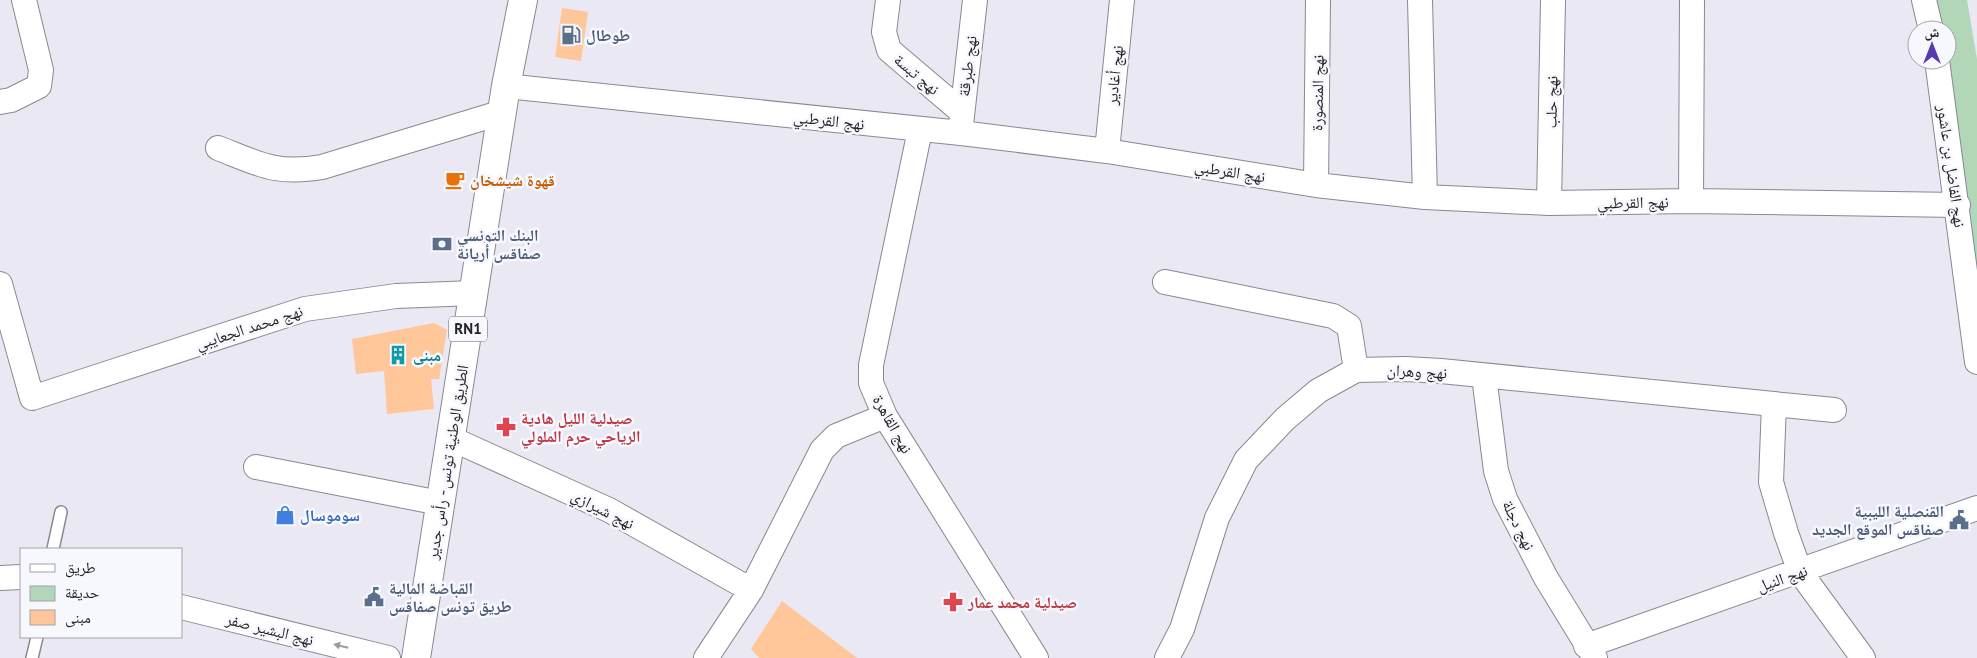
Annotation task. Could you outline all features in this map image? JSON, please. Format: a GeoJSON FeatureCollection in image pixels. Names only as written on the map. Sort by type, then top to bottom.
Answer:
{"type":"FeatureCollection","features":[{"type":"Feature","properties":{"kind":"main road","name":"الطريق الوطنية تونس - رأس جدير"},"geometry":{"type":"LineString","coordinates":[[416,658],[506,86],[524,0]]}},
{"type":"Feature","properties":{"kind":"street"},"geometry":{"type":"LineString","coordinates":[[0,102],[12,100],[39,86],[41,70],[24,0]]}},
{"type":"Feature","properties":{"kind":"street","name":"نهج تبسة"},"geometry":{"type":"LineString","coordinates":[[888,0],[884,32],[888,50],[961,122]]}},
{"type":"Feature","properties":{"kind":"street","name":"نهج طبرقة"},"geometry":{"type":"LineString","coordinates":[[961,122],[975,0]]}},
{"type":"Feature","properties":{"kind":"street","name":"نهج أغادير"},"geometry":{"type":"LineString","coordinates":[[1107,151],[1122,0]]}},
{"type":"Feature","properties":{"kind":"street","name":"نهج المنصورة"},"geometry":{"type":"LineString","coordinates":[[1316,185],[1318,0]]}},
{"type":"Feature","properties":{"kind":"street"},"geometry":{"type":"LineString","coordinates":[[1420,0],[1425,197]]}},
{"type":"Feature","properties":{"kind":"street","name":"نهج حلب"},"geometry":{"type":"LineString","coordinates":[[1549,203],[1553,0]]}},
{"type":"Feature","properties":{"kind":"street"},"geometry":{"type":"LineString","coordinates":[[1691,201],[1692,0]]}},
{"type":"Feature","properties":{"kind":"street"},"geometry":{"type":"LineString","coordinates":[[1924,0],[1929,20]]}},
{"type":"Feature","properties":{"kind":"street","name":"نهج الفاضل بن عاشور"},"geometry":{"type":"LineString","coordinates":[[1938,70],[1958,205],[1977,362]]}},
{"type":"Feature","properties":{"kind":"street","name":"نهج القرطبي"},"geometry":{"type":"LineString","coordinates":[[506,86],[920,130],[961,122],[1107,151],[1316,185],[1425,197],[1549,203],[1691,201],[1958,205]]}},
{"type":"Feature","properties":{"kind":"street"},"geometry":{"type":"LineString","coordinates":[[218,148],[272,169],[299,171],[322,167],[503,112]]}},
{"type":"Feature","properties":{"kind":"street","name":"نهج القاهرة"},"geometry":{"type":"LineString","coordinates":[[920,130],[871,365],[871,384],[885,416],[1036,658]]}},
{"type":"Feature","properties":{"kind":"street"},"geometry":{"type":"LineString","coordinates":[[1166,282],[1333,316],[1349,326],[1356,370]]}},
{"type":"Feature","properties":{"kind":"street","name":"نهج محمد الجعايبي"},"geometry":{"type":"LineString","coordinates":[[0,284],[32,398],[304,309],[396,296],[474,293]]}},
{"type":"Feature","properties":{"kind":"street","name":"نهج وهران"},"geometry":{"type":"LineString","coordinates":[[1168,658],[1182,629],[1217,518],[1246,460],[1285,419],[1318,391],[1356,370],[1406,369],[1834,410]]}},
{"type":"Feature","properties":{"kind":"street","name":"نهج دجلة"},"geometry":{"type":"LineString","coordinates":[[1484,376],[1496,471],[1505,499],[1546,578],[1591,652]]}},
{"type":"Feature","properties":{"kind":"street"},"geometry":{"type":"LineString","coordinates":[[1774,404],[1772,482],[1786,533],[1800,572],[1863,658]]}},
{"type":"Feature","properties":{"kind":"street"},"geometry":{"type":"LineString","coordinates":[[706,658],[750,590],[822,450],[836,436],[885,416]]}},
{"type":"Feature","properties":{"kind":"street","name":"نهج شيرازي"},"geometry":{"type":"LineString","coordinates":[[450,438],[609,510],[750,590]]}},
{"type":"Feature","properties":{"kind":"street"},"geometry":{"type":"LineString","coordinates":[[256,467],[440,503]]}},
{"type":"Feature","properties":{"kind":"street","name":"نهج النيل"},"geometry":{"type":"LineString","coordinates":[[1591,652],[1800,572],[1977,508]]}},
{"type":"Feature","properties":{"kind":"street"},"geometry":{"type":"LineString","coordinates":[[0,578],[20,578]]}},
{"type":"Feature","properties":{"kind":"street","name":"نهج البشير صفر"},"geometry":{"type":"LineString","coordinates":[[182,607],[388,658]]}},
{"type":"Feature","properties":{"kind":"lane"},"geometry":{"type":"LineString","coordinates":[[53,548],[60,512]]}},
{"type":"Feature","properties":{"kind":"lane"},"geometry":{"type":"LineString","coordinates":[[32,658],[36,638]]}},
{"type":"Feature","properties":{"kind":"green space"},"geometry":{"type":"Polygon","coordinates":[[[1937,0],[1967,0],[1977,59],[1977,283],[1966,186],[1949,70],[1957,70],[1957,20],[1940,20],[1937,0]]]}},
{"type":"Feature","properties":{"kind":"building"},"geometry":{"type":"Polygon","coordinates":[[[562,8],[588,12],[581,61],[555,57],[562,8]]]}},
{"type":"Feature","properties":{"kind":"building","name":"مبنى"},"geometry":{"type":"Polygon","coordinates":[[[434,323],[447,330],[439,379],[431,379],[434,409],[387,414],[384,371],[356,374],[352,339],[434,323]]]}},
{"type":"Feature","properties":{"kind":"building"},"geometry":{"type":"Polygon","coordinates":[[[782,601],[857,658],[759,658],[751,649],[782,601]]]}},
{"type":"Feature","properties":{"kind":"place","name":"طوطال"},"geometry":{"type":"Point","coordinates":[571,35]}},
{"type":"Feature","properties":{"kind":"place","name":"قهوة شيشخان"},"geometry":{"type":"Point","coordinates":[455,180]}},
{"type":"Feature","properties":{"kind":"place","name":"البنك التونسي صفاقس أريانة"},"geometry":{"type":"Point","coordinates":[442,244]}},
{"type":"Feature","properties":{"kind":"place","name":"مبنى"},"geometry":{"type":"Point","coordinates":[398,355]}},
{"type":"Feature","properties":{"kind":"place","name":"صيدلية الليل هادية الرياحي حرم الملولي"},"geometry":{"type":"Point","coordinates":[506,427]}},
{"type":"Feature","properties":{"kind":"place","name":"سوموسال"},"geometry":{"type":"Point","coordinates":[285,515]}},
{"type":"Feature","properties":{"kind":"place","name":"القنصلية الليبية صفاقس الموقع الجديد"},"geometry":{"type":"Point","coordinates":[1959,520]}},
{"type":"Feature","properties":{"kind":"place","name":"القباضة المالية طريق تونس صفاقس"},"geometry":{"type":"Point","coordinates":[374,597]}},
{"type":"Feature","properties":{"kind":"place","name":"صيدلية محمد عمار"},"geometry":{"type":"Point","coordinates":[953,602]}}]}
